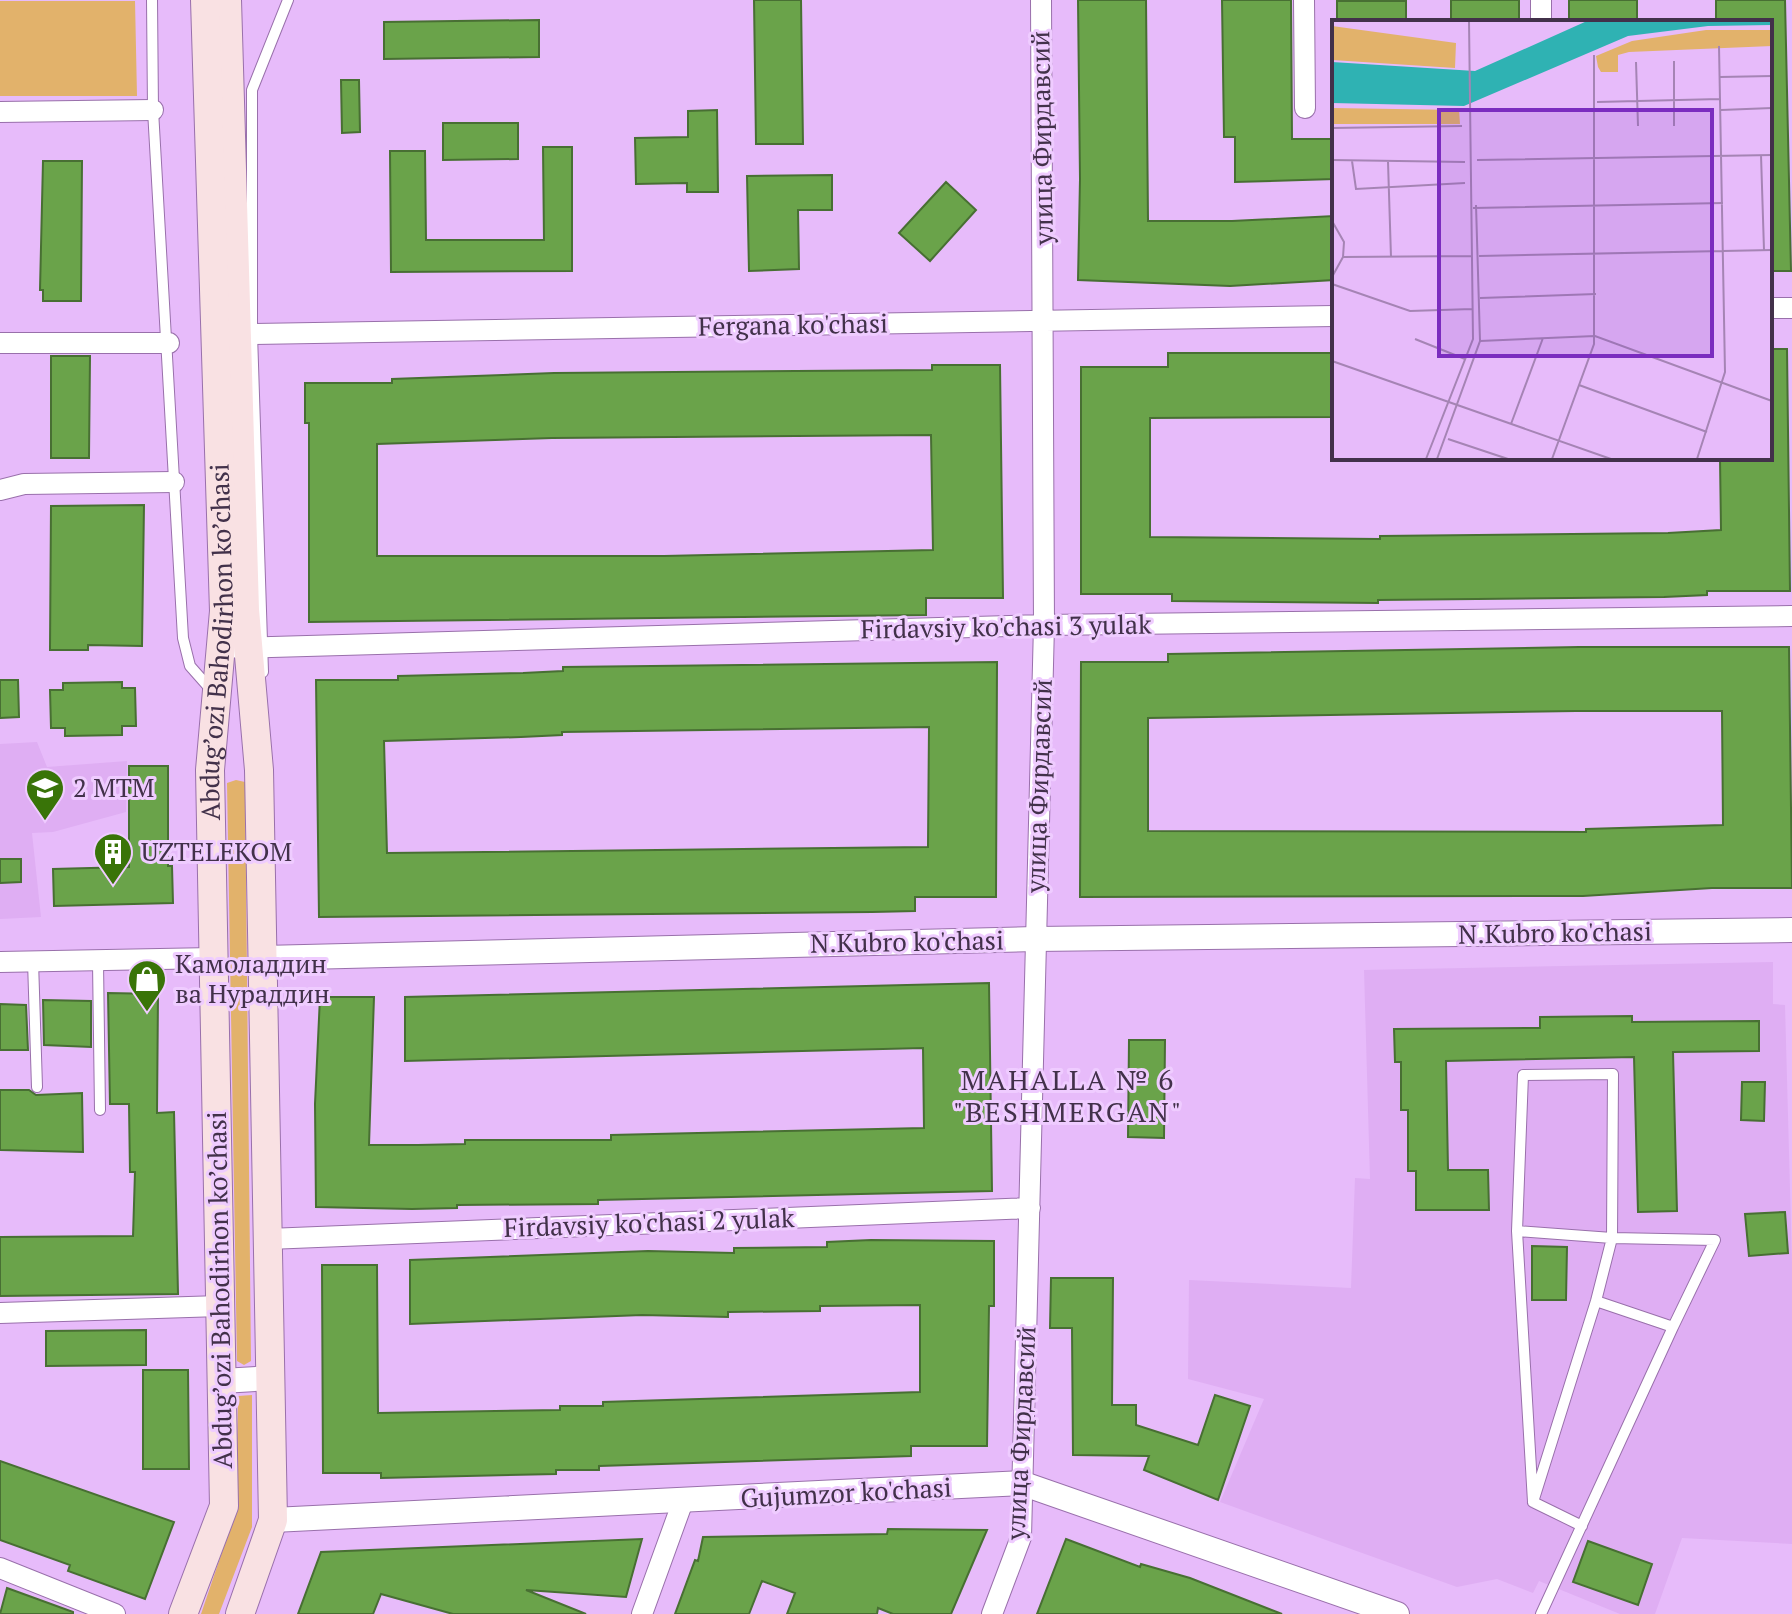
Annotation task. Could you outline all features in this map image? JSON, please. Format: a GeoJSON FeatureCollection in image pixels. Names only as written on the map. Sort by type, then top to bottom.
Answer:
{"type":"FeatureCollection","features":[{"type":"Feature","properties":{"kind":"main road","name":"Abdug’ozi Bahodirhon ko’chasi"},"geometry":{"type":"LineString","coordinates":[[205,0],[219,138]]}},
{"type":"Feature","properties":{"kind":"main road","name":"Abdug’ozi Bahodirhon ko’chasi"},"geometry":{"type":"LineString","coordinates":[[227,0],[219,138],[224,611],[244,648],[259,770],[273,1520],[240,1614]]}},
{"type":"Feature","properties":{"kind":"main road","name":"Abdug’ozi Bahodirhon ko’chasi"},"geometry":{"type":"LineString","coordinates":[[183,1614],[224,1506],[210,770],[217,696],[244,648]]}},
{"type":"Feature","properties":{"kind":"street","name":"улица Фирдавсий"},"geometry":{"type":"LineString","coordinates":[[992,1614],[1021,1537],[1044,625],[1045,321],[1041,0]]}},
{"type":"Feature","properties":{"kind":"street"},"geometry":{"type":"LineString","coordinates":[[1304,0],[1305,108]]}},
{"type":"Feature","properties":{"kind":"street"},"geometry":{"type":"LineString","coordinates":[[0,112],[153,110]]}},
{"type":"Feature","properties":{"kind":"street","name":"Fergana ko'chasi"},"geometry":{"type":"LineString","coordinates":[[252,334],[1332,316]]}},
{"type":"Feature","properties":{"kind":"street"},"geometry":{"type":"LineString","coordinates":[[0,343],[169,343]]}},
{"type":"Feature","properties":{"kind":"street"},"geometry":{"type":"LineString","coordinates":[[0,490],[24,484],[174,482]]}},
{"type":"Feature","properties":{"kind":"street","name":"Firdavsiy ko'chasi 3 yulak"},"geometry":{"type":"LineString","coordinates":[[244,648],[1044,625],[1792,616]]}},
{"type":"Feature","properties":{"kind":"street","name":"N.Kubro ko'chasi"},"geometry":{"type":"LineString","coordinates":[[263,958],[1035,939],[1792,930]]}},
{"type":"Feature","properties":{"kind":"street"},"geometry":{"type":"LineString","coordinates":[[0,962],[213,958]]}},
{"type":"Feature","properties":{"kind":"street","name":"Firdavsiy ko'chasi 2 yulak"},"geometry":{"type":"LineString","coordinates":[[268,1239],[1030,1208]]}},
{"type":"Feature","properties":{"kind":"street"},"geometry":{"type":"LineString","coordinates":[[0,1313],[220,1306]]}},
{"type":"Feature","properties":{"kind":"street"},"geometry":{"type":"LineString","coordinates":[[222,1381],[271,1378]]}},
{"type":"Feature","properties":{"kind":"street","name":"Gujumzor ko'chasi"},"geometry":{"type":"LineString","coordinates":[[273,1520],[1021,1483],[1397,1614]]}},
{"type":"Feature","properties":{"kind":"street"},"geometry":{"type":"LineString","coordinates":[[642,1614],[683,1501]]}},
{"type":"Feature","properties":{"kind":"street"},"geometry":{"type":"LineString","coordinates":[[0,1568],[115,1614]]}},
{"type":"Feature","properties":{"kind":"lane"},"geometry":{"type":"LineString","coordinates":[[152,0],[153,110],[169,343],[183,638],[190,666],[217,696]]}},
{"type":"Feature","properties":{"kind":"lane"},"geometry":{"type":"LineString","coordinates":[[244,648],[252,334],[252,90],[288,0]]}},
{"type":"Feature","properties":{"kind":"lane"},"geometry":{"type":"LineString","coordinates":[[33,961],[37,1087]]}},
{"type":"Feature","properties":{"kind":"lane"},"geometry":{"type":"LineString","coordinates":[[98,962],[100,1110]]}},
{"type":"Feature","properties":{"kind":"lane"},"geometry":{"type":"LineString","coordinates":[[1613,1074],[1612,1238],[1596,1301],[1533,1502],[1517,1231],[1523,1075],[1613,1074]]}},
{"type":"Feature","properties":{"kind":"lane"},"geometry":{"type":"LineString","coordinates":[[1517,1231],[1612,1238],[1715,1240],[1541,1614]]}},
{"type":"Feature","properties":{"kind":"lane"},"geometry":{"type":"LineString","coordinates":[[1596,1301],[1673,1327]]}},
{"type":"Feature","properties":{"kind":"lane"},"geometry":{"type":"LineString","coordinates":[[1533,1502],[1582,1526]]}},
{"type":"Feature","properties":{"kind":"shaded area"},"geometry":{"type":"Polygon","coordinates":[[[0,1],[135,1],[137,96],[0,96],[0,1]]]}},
{"type":"Feature","properties":{"kind":"shaded area","name":"2 MTM"},"geometry":{"type":"Polygon","coordinates":[[[37,742],[47,767],[127,761],[126,812],[53,832],[32,833],[41,917],[0,919],[0,744],[37,742]]]}},
{"type":"Feature","properties":{"kind":"shaded area"},"geometry":{"type":"Polygon","coordinates":[[[236,780],[245,782],[251,1361],[244,1365],[237,1361],[227,783],[236,780]]]}},
{"type":"Feature","properties":{"kind":"shaded area"},"geometry":{"type":"Polygon","coordinates":[[[1773,962],[1773,1004],[1785,1005],[1792,1263],[1792,1544],[1682,1538],[1655,1614],[1620,1614],[1539,1581],[1533,1593],[1497,1579],[1457,1587],[1220,1502],[1264,1399],[1188,1379],[1189,1280],[1351,1288],[1355,1178],[1370,1179],[1364,970],[1773,962]]]}},
{"type":"Feature","properties":{"kind":"shaded area"},"geometry":{"type":"Polygon","coordinates":[[[252,1395],[252,1527],[219,1614],[201,1614],[236,1511],[238,1396],[252,1395]]]}},
{"type":"Feature","properties":{"kind":"building"},"geometry":{"type":"Polygon","coordinates":[[[754,0],[801,0],[803,144],[756,144],[754,0]]]}},
{"type":"Feature","properties":{"kind":"building"},"geometry":{"type":"Polygon","coordinates":[[[1078,0],[1146,0],[1148,221],[1332,216],[1332,280],[1230,286],[1078,280],[1078,0]]]}},
{"type":"Feature","properties":{"kind":"building"},"geometry":{"type":"Polygon","coordinates":[[[1222,0],[1291,0],[1292,139],[1332,139],[1332,179],[1235,182],[1235,137],[1224,137],[1222,0]]]}},
{"type":"Feature","properties":{"kind":"building"},"geometry":{"type":"Polygon","coordinates":[[[1451,0],[1519,0],[1519,20],[1451,20],[1451,0]]]}},
{"type":"Feature","properties":{"kind":"building"},"geometry":{"type":"Polygon","coordinates":[[[1569,0],[1637,0],[1637,20],[1569,20],[1569,0]]]}},
{"type":"Feature","properties":{"kind":"building"},"geometry":{"type":"Polygon","coordinates":[[[1716,0],[1785,0],[1791,271],[1772,271],[1772,20],[1716,20],[1716,0]]]}},
{"type":"Feature","properties":{"kind":"building"},"geometry":{"type":"Polygon","coordinates":[[[1337,1],[1406,1],[1406,20],[1337,20],[1337,1]]]}},
{"type":"Feature","properties":{"kind":"building"},"geometry":{"type":"Polygon","coordinates":[[[539,20],[539,57],[384,59],[384,22],[539,20]]]}},
{"type":"Feature","properties":{"kind":"building"},"geometry":{"type":"Polygon","coordinates":[[[341,80],[359,80],[360,132],[342,133],[341,80]]]}},
{"type":"Feature","properties":{"kind":"building"},"geometry":{"type":"Polygon","coordinates":[[[717,110],[718,192],[687,192],[687,183],[636,184],[635,138],[688,137],[688,111],[717,110]]]}},
{"type":"Feature","properties":{"kind":"building"},"geometry":{"type":"Polygon","coordinates":[[[443,123],[518,123],[518,159],[443,160],[443,123]]]}},
{"type":"Feature","properties":{"kind":"building"},"geometry":{"type":"Polygon","coordinates":[[[543,147],[572,147],[572,271],[391,272],[390,151],[425,151],[426,240],[544,240],[543,147]]]}},
{"type":"Feature","properties":{"kind":"building"},"geometry":{"type":"Polygon","coordinates":[[[43,161],[82,161],[81,301],[43,301],[43,290],[40,290],[43,161]]]}},
{"type":"Feature","properties":{"kind":"building"},"geometry":{"type":"Polygon","coordinates":[[[832,175],[832,210],[798,210],[799,269],[749,271],[747,176],[832,175]]]}},
{"type":"Feature","properties":{"kind":"building"},"geometry":{"type":"Polygon","coordinates":[[[946,182],[976,210],[930,261],[899,233],[946,182]]]}},
{"type":"Feature","properties":{"kind":"building"},"geometry":{"type":"Polygon","coordinates":[[[1772,349],[1787,349],[1790,591],[1707,591],[1707,595],[1664,597],[1378,600],[1378,603],[1172,601],[1172,594],[1081,594],[1081,367],[1168,367],[1168,353],[1332,353],[1332,417],[1150,418],[1150,537],[1380,539],[1380,536],[1721,530],[1720,460],[1772,460],[1772,349]]]}},
{"type":"Feature","properties":{"kind":"building"},"geometry":{"type":"Polygon","coordinates":[[[51,356],[90,356],[89,458],[51,458],[51,356]]]}},
{"type":"Feature","properties":{"kind":"building"},"geometry":{"type":"Polygon","coordinates":[[[932,365],[1000,365],[1003,598],[926,598],[926,615],[309,622],[309,423],[305,423],[305,383],[392,383],[392,379],[554,373],[932,370],[932,365]],[[931,435],[552,438],[377,444],[377,556],[664,556],[933,550],[931,435]]]}},
{"type":"Feature","properties":{"kind":"building"},"geometry":{"type":"Polygon","coordinates":[[[144,505],[142,646],[88,645],[88,650],[50,650],[51,506],[144,505]]]}},
{"type":"Feature","properties":{"kind":"building"},"geometry":{"type":"Polygon","coordinates":[[[1789,647],[1792,888],[1712,888],[1583,896],[1080,897],[1081,662],[1168,662],[1168,654],[1789,647]],[[1722,711],[1148,718],[1148,831],[1586,832],[1586,829],[1723,825],[1722,711]]]}},
{"type":"Feature","properties":{"kind":"building"},"geometry":{"type":"Polygon","coordinates":[[[997,662],[996,897],[915,897],[915,911],[319,917],[316,680],[398,680],[398,676],[563,671],[563,667],[997,662]],[[929,727],[562,732],[562,735],[384,741],[387,853],[928,847],[929,727]]]}},
{"type":"Feature","properties":{"kind":"building"},"geometry":{"type":"Polygon","coordinates":[[[0,680],[18,680],[19,717],[0,718],[0,680]]]}},
{"type":"Feature","properties":{"kind":"building"},"geometry":{"type":"Polygon","coordinates":[[[122,682],[122,688],[135,688],[136,726],[122,726],[122,735],[65,736],[65,728],[51,728],[50,690],[63,690],[63,683],[122,682]]]}},
{"type":"Feature","properties":{"kind":"building"},"geometry":{"type":"Polygon","coordinates":[[[129,766],[168,766],[168,866],[172,866],[173,903],[54,906],[53,869],[129,867],[129,766]]]}},
{"type":"Feature","properties":{"kind":"building"},"geometry":{"type":"Polygon","coordinates":[[[0,859],[21,859],[21,882],[0,883],[0,859]]]}},
{"type":"Feature","properties":{"kind":"building"},"geometry":{"type":"Polygon","coordinates":[[[989,983],[992,1191],[598,1200],[598,1204],[457,1205],[457,1208],[316,1207],[315,1104],[320,997],[374,997],[369,1145],[418,1145],[465,1144],[465,1140],[611,1140],[611,1135],[924,1128],[923,1048],[405,1061],[405,997],[989,983]]]}},
{"type":"Feature","properties":{"kind":"building"},"geometry":{"type":"Polygon","coordinates":[[[108,993],[158,994],[157,1113],[174,1112],[178,1294],[0,1296],[0,1237],[133,1236],[135,1172],[130,1172],[129,1104],[110,1104],[108,993]]]}},
{"type":"Feature","properties":{"kind":"building"},"geometry":{"type":"Polygon","coordinates":[[[43,1000],[91,1001],[91,1047],[44,1045],[43,1000]]]}},
{"type":"Feature","properties":{"kind":"building"},"geometry":{"type":"Polygon","coordinates":[[[0,1004],[26,1005],[28,1050],[0,1050],[0,1004]]]}},
{"type":"Feature","properties":{"kind":"building"},"geometry":{"type":"Polygon","coordinates":[[[1632,1016],[1632,1022],[1759,1021],[1759,1051],[1673,1052],[1677,1211],[1638,1212],[1634,1057],[1446,1061],[1448,1170],[1488,1170],[1489,1210],[1416,1210],[1416,1171],[1408,1171],[1408,1110],[1401,1110],[1401,1062],[1395,1062],[1394,1029],[1540,1028],[1540,1017],[1632,1016]]]}},
{"type":"Feature","properties":{"kind":"building"},"geometry":{"type":"Polygon","coordinates":[[[1129,1040],[1165,1040],[1164,1138],[1128,1137],[1129,1040]]]}},
{"type":"Feature","properties":{"kind":"building"},"geometry":{"type":"Polygon","coordinates":[[[1742,1082],[1765,1082],[1764,1121],[1741,1120],[1742,1082]]]}},
{"type":"Feature","properties":{"kind":"building"},"geometry":{"type":"Polygon","coordinates":[[[0,1090],[29,1090],[36,1095],[82,1093],[83,1152],[0,1150],[0,1090]]]}},
{"type":"Feature","properties":{"kind":"building"},"geometry":{"type":"Polygon","coordinates":[[[1785,1212],[1788,1253],[1749,1256],[1745,1214],[1785,1212]]]}},
{"type":"Feature","properties":{"kind":"building"},"geometry":{"type":"Polygon","coordinates":[[[994,1241],[994,1306],[989,1306],[987,1446],[911,1446],[911,1456],[599,1466],[599,1470],[556,1470],[556,1474],[381,1478],[381,1473],[323,1473],[322,1265],[377,1265],[378,1413],[560,1410],[560,1406],[603,1406],[603,1402],[920,1392],[920,1305],[820,1306],[820,1311],[728,1312],[728,1317],[642,1315],[410,1324],[410,1260],[648,1251],[734,1253],[734,1248],[827,1247],[827,1242],[994,1241]]]}},
{"type":"Feature","properties":{"kind":"building"},"geometry":{"type":"Polygon","coordinates":[[[1532,1246],[1567,1247],[1566,1300],[1532,1300],[1532,1246]]]}},
{"type":"Feature","properties":{"kind":"building"},"geometry":{"type":"Polygon","coordinates":[[[1051,1278],[1113,1278],[1112,1405],[1136,1405],[1136,1425],[1198,1445],[1215,1395],[1250,1406],[1218,1500],[1144,1470],[1149,1456],[1073,1455],[1072,1328],[1050,1328],[1051,1278]]]}},
{"type":"Feature","properties":{"kind":"building"},"geometry":{"type":"Polygon","coordinates":[[[146,1330],[146,1365],[46,1366],[46,1331],[146,1330]]]}},
{"type":"Feature","properties":{"kind":"building"},"geometry":{"type":"Polygon","coordinates":[[[143,1370],[188,1370],[189,1469],[143,1469],[143,1370]]]}},
{"type":"Feature","properties":{"kind":"building"},"geometry":{"type":"Polygon","coordinates":[[[0,1461],[174,1522],[145,1599],[68,1571],[70,1565],[0,1540],[0,1461]]]}},
{"type":"Feature","properties":{"kind":"building"},"geometry":{"type":"Polygon","coordinates":[[[888,1529],[987,1530],[951,1614],[893,1614],[878,1608],[877,1614],[787,1614],[795,1593],[762,1581],[749,1614],[675,1614],[695,1560],[698,1561],[703,1537],[887,1534],[888,1529]]]}},
{"type":"Feature","properties":{"kind":"building"},"geometry":{"type":"Polygon","coordinates":[[[642,1539],[626,1597],[526,1590],[586,1614],[453,1614],[381,1594],[373,1614],[298,1614],[321,1552],[642,1539]]]}},
{"type":"Feature","properties":{"kind":"building"},"geometry":{"type":"Polygon","coordinates":[[[1066,1539],[1140,1567],[1141,1564],[1190,1578],[1282,1614],[1037,1614],[1066,1539]]]}},
{"type":"Feature","properties":{"kind":"building"},"geometry":{"type":"Polygon","coordinates":[[[1588,1541],[1652,1564],[1638,1605],[1573,1582],[1588,1541]]]}},
{"type":"Feature","properties":{"kind":"building"},"geometry":{"type":"Polygon","coordinates":[[[7,1588],[73,1612],[73,1614],[0,1614],[7,1588]]]}},
{"type":"Feature","properties":{"kind":"place","name":"2 MTM"},"geometry":{"type":"Point","coordinates":[45,822]}},
{"type":"Feature","properties":{"kind":"place","name":"UZTELEKOM"},"geometry":{"type":"Point","coordinates":[113,886]}},
{"type":"Feature","properties":{"kind":"place","name":"Камоладдин ва Нураддин"},"geometry":{"type":"Point","coordinates":[147,1013]}},
{"type":"Feature","properties":{"kind":"district","name":"MAHALLA № 6 \"BESHMERGAN\""},"geometry":{"type":"Point","coordinates":[1068,1096]}}]}
